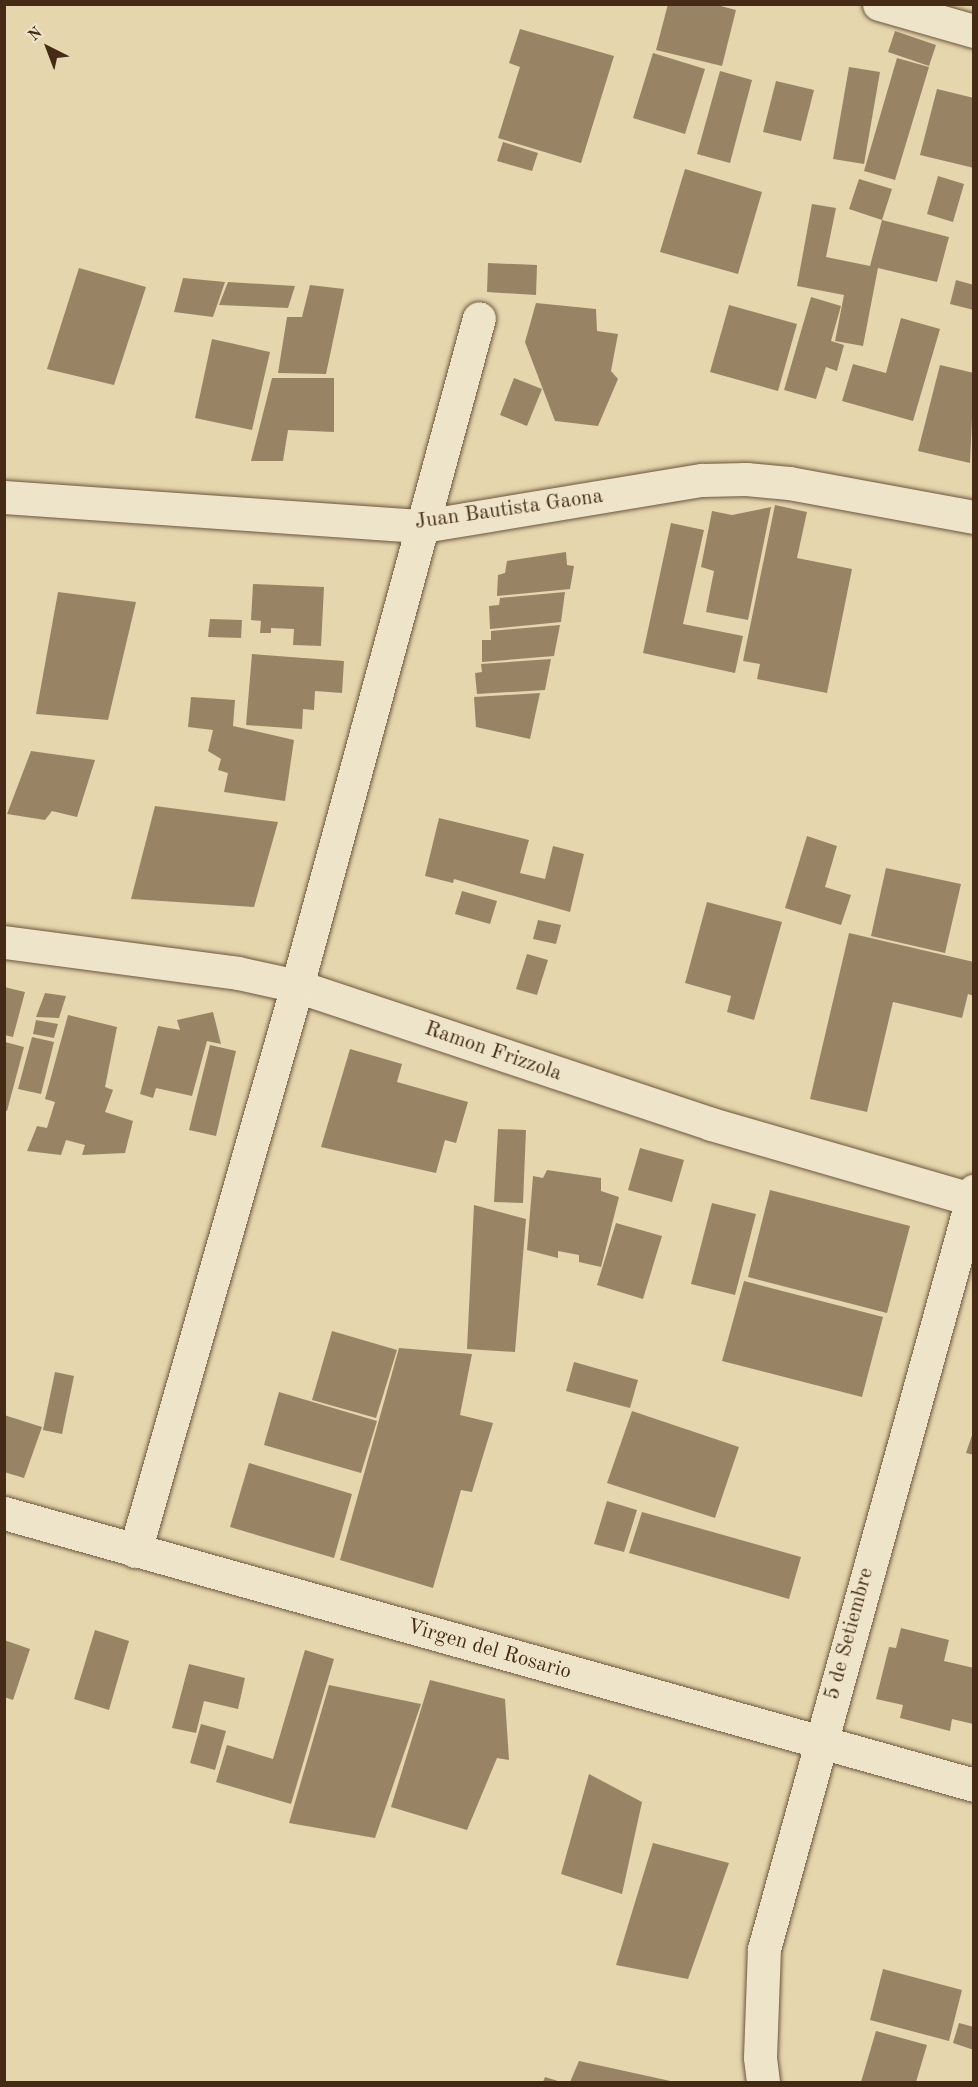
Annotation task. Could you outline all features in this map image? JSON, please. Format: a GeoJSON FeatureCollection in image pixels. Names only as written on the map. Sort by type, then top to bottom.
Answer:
{"type":"FeatureCollection","features":[{"type":"Feature","properties":{"kind":"street"},"geometry":{"type":"LineString","coordinates":[[879,4],[974,31]]}},
{"type":"Feature","properties":{"kind":"street"},"geometry":{"type":"LineString","coordinates":[[135,1551],[297,986],[479,318]]}},
{"type":"Feature","properties":{"kind":"street","name":"Juan Bautista Gaona"},"geometry":{"type":"LineString","coordinates":[[4,497],[423,526],[702,480],[746,479],[789,483],[974,518]]}},
{"type":"Feature","properties":{"kind":"street","name":"Ramon Frizzola"},"geometry":{"type":"LineString","coordinates":[[4,942],[238,973],[297,986],[655,1106],[973,1197]]}},
{"type":"Feature","properties":{"kind":"street","name":"5 de Setiembre"},"geometry":{"type":"LineString","coordinates":[[763,2082],[760,2057],[764,1950],[973,1197]]}},
{"type":"Feature","properties":{"kind":"street","name":"Virgen del Rosario"},"geometry":{"type":"LineString","coordinates":[[4,1513],[974,1785]]}},
{"type":"Feature","properties":{"kind":"building"},"geometry":{"type":"Polygon","coordinates":[[[668,4],[713,4],[736,10],[722,66],[656,50],[668,4]]]}},
{"type":"Feature","properties":{"kind":"building"},"geometry":{"type":"Polygon","coordinates":[[[520,29],[614,56],[581,163],[498,138],[520,67],[509,63],[520,29]]]}},
{"type":"Feature","properties":{"kind":"building"},"geometry":{"type":"Polygon","coordinates":[[[895,31],[936,45],[929,66],[888,52],[895,31]]]}},
{"type":"Feature","properties":{"kind":"building"},"geometry":{"type":"Polygon","coordinates":[[[653,53],[705,69],[685,134],[633,118],[653,53]]]}},
{"type":"Feature","properties":{"kind":"building"},"geometry":{"type":"Polygon","coordinates":[[[897,58],[929,67],[895,180],[864,171],[897,58]]]}},
{"type":"Feature","properties":{"kind":"building"},"geometry":{"type":"Polygon","coordinates":[[[849,67],[880,72],[864,164],[833,159],[849,67]]]}},
{"type":"Feature","properties":{"kind":"building"},"geometry":{"type":"Polygon","coordinates":[[[720,71],[752,80],[730,163],[697,154],[720,71]]]}},
{"type":"Feature","properties":{"kind":"building"},"geometry":{"type":"Polygon","coordinates":[[[776,81],[814,90],[801,141],[763,132],[776,81]]]}},
{"type":"Feature","properties":{"kind":"building"},"geometry":{"type":"Polygon","coordinates":[[[937,89],[974,98],[974,168],[920,155],[937,89]]]}},
{"type":"Feature","properties":{"kind":"building"},"geometry":{"type":"Polygon","coordinates":[[[503,142],[538,153],[532,171],[497,161],[503,142]]]}},
{"type":"Feature","properties":{"kind":"building"},"geometry":{"type":"Polygon","coordinates":[[[685,169],[762,192],[738,274],[660,252],[685,169]]]}},
{"type":"Feature","properties":{"kind":"building"},"geometry":{"type":"Polygon","coordinates":[[[938,176],[964,184],[953,222],[927,214],[938,176]]]}},
{"type":"Feature","properties":{"kind":"building"},"geometry":{"type":"Polygon","coordinates":[[[859,179],[892,189],[882,220],[849,209],[859,179]]]}},
{"type":"Feature","properties":{"kind":"building"},"geometry":{"type":"Polygon","coordinates":[[[812,204],[836,208],[826,257],[870,266],[882,220],[949,237],[937,282],[878,268],[863,346],[835,341],[844,295],[797,286],[812,204]]]}},
{"type":"Feature","properties":{"kind":"building"},"geometry":{"type":"Polygon","coordinates":[[[488,263],[537,265],[536,295],[487,292],[488,263]]]}},
{"type":"Feature","properties":{"kind":"building"},"geometry":{"type":"Polygon","coordinates":[[[79,268],[146,287],[114,385],[47,369],[79,268]]]}},
{"type":"Feature","properties":{"kind":"building"},"geometry":{"type":"Polygon","coordinates":[[[183,278],[225,282],[213,317],[174,312],[183,278]]]}},
{"type":"Feature","properties":{"kind":"building"},"geometry":{"type":"Polygon","coordinates":[[[956,280],[974,285],[974,310],[950,304],[956,280]]]}},
{"type":"Feature","properties":{"kind":"building"},"geometry":{"type":"Polygon","coordinates":[[[228,282],[295,286],[288,308],[219,305],[228,282]]]}},
{"type":"Feature","properties":{"kind":"building"},"geometry":{"type":"Polygon","coordinates":[[[310,285],[344,289],[326,374],[278,373],[287,317],[302,317],[310,285]]]}},
{"type":"Feature","properties":{"kind":"building"},"geometry":{"type":"Polygon","coordinates":[[[811,297],[841,306],[831,341],[844,345],[837,371],[826,367],[816,399],[784,390],[811,297]]]}},
{"type":"Feature","properties":{"kind":"building"},"geometry":{"type":"Polygon","coordinates":[[[536,303],[596,309],[597,331],[618,334],[611,371],[618,379],[598,426],[555,421],[525,342],[536,303]]]}},
{"type":"Feature","properties":{"kind":"building"},"geometry":{"type":"Polygon","coordinates":[[[729,305],[797,324],[778,391],[710,372],[729,305]]]}},
{"type":"Feature","properties":{"kind":"building"},"geometry":{"type":"Polygon","coordinates":[[[901,318],[940,329],[913,421],[842,401],[853,364],[886,373],[901,318]]]}},
{"type":"Feature","properties":{"kind":"building"},"geometry":{"type":"Polygon","coordinates":[[[212,339],[270,352],[252,430],[195,418],[212,339]]]}},
{"type":"Feature","properties":{"kind":"building"},"geometry":{"type":"Polygon","coordinates":[[[940,365],[974,373],[970,463],[918,451],[940,365]]]}},
{"type":"Feature","properties":{"kind":"building"},"geometry":{"type":"Polygon","coordinates":[[[272,378],[334,378],[334,432],[288,430],[283,461],[251,461],[272,378]]]}},
{"type":"Feature","properties":{"kind":"building"},"geometry":{"type":"Polygon","coordinates":[[[514,378],[542,389],[527,426],[500,415],[514,378]]]}},
{"type":"Feature","properties":{"kind":"building"},"geometry":{"type":"Polygon","coordinates":[[[775,505],[807,512],[797,558],[852,569],[827,693],[757,679],[760,664],[743,661],[775,505]]]}},
{"type":"Feature","properties":{"kind":"building"},"geometry":{"type":"Polygon","coordinates":[[[771,507],[748,620],[706,612],[714,571],[701,567],[712,511],[732,515],[771,507]]]}},
{"type":"Feature","properties":{"kind":"building"},"geometry":{"type":"Polygon","coordinates":[[[671,523],[704,530],[683,624],[743,636],[735,673],[643,653],[671,523]]]}},
{"type":"Feature","properties":{"kind":"building"},"geometry":{"type":"Polygon","coordinates":[[[566,552],[567,565],[574,566],[570,589],[497,596],[498,575],[505,573],[507,561],[566,552]]]}},
{"type":"Feature","properties":{"kind":"building"},"geometry":{"type":"Polygon","coordinates":[[[253,584],[324,587],[321,646],[293,645],[294,629],[271,628],[271,633],[260,633],[261,621],[251,620],[253,584]]]}},
{"type":"Feature","properties":{"kind":"building"},"geometry":{"type":"Polygon","coordinates":[[[58,592],[136,602],[108,720],[36,714],[58,592]]]}},
{"type":"Feature","properties":{"kind":"building"},"geometry":{"type":"Polygon","coordinates":[[[565,592],[561,622],[490,629],[489,606],[499,605],[500,598],[565,592]]]}},
{"type":"Feature","properties":{"kind":"building"},"geometry":{"type":"Polygon","coordinates":[[[210,619],[242,620],[241,638],[208,637],[210,619]]]}},
{"type":"Feature","properties":{"kind":"building"},"geometry":{"type":"Polygon","coordinates":[[[560,625],[554,656],[482,662],[482,640],[491,640],[491,631],[560,625]]]}},
{"type":"Feature","properties":{"kind":"building"},"geometry":{"type":"Polygon","coordinates":[[[252,654],[344,661],[342,693],[315,691],[314,710],[303,709],[302,729],[246,725],[252,654]]]}},
{"type":"Feature","properties":{"kind":"building"},"geometry":{"type":"Polygon","coordinates":[[[551,659],[545,690],[477,694],[475,673],[482,672],[481,664],[551,659]]]}},
{"type":"Feature","properties":{"kind":"building"},"geometry":{"type":"Polygon","coordinates":[[[540,693],[530,739],[476,727],[474,697],[540,693]]]}},
{"type":"Feature","properties":{"kind":"building"},"geometry":{"type":"Polygon","coordinates":[[[191,697],[235,700],[233,726],[294,740],[285,801],[224,792],[228,773],[218,770],[221,759],[208,751],[213,730],[188,727],[191,697]]]}},
{"type":"Feature","properties":{"kind":"building"},"geometry":{"type":"Polygon","coordinates":[[[31,751],[95,760],[77,817],[52,811],[45,820],[7,814],[31,751]]]}},
{"type":"Feature","properties":{"kind":"building"},"geometry":{"type":"Polygon","coordinates":[[[155,806],[278,822],[254,907],[131,899],[155,806]]]}},
{"type":"Feature","properties":{"kind":"building"},"geometry":{"type":"Polygon","coordinates":[[[439,818],[529,840],[520,873],[545,879],[553,846],[584,854],[570,912],[454,879],[453,883],[425,876],[439,818]]]}},
{"type":"Feature","properties":{"kind":"building"},"geometry":{"type":"Polygon","coordinates":[[[807,836],[837,846],[825,887],[851,895],[841,925],[785,908],[807,836]]]}},
{"type":"Feature","properties":{"kind":"building"},"geometry":{"type":"Polygon","coordinates":[[[886,868],[961,884],[945,953],[871,936],[886,868]]]}},
{"type":"Feature","properties":{"kind":"building"},"geometry":{"type":"Polygon","coordinates":[[[462,891],[497,901],[490,924],[455,914],[462,891]]]}},
{"type":"Feature","properties":{"kind":"building"},"geometry":{"type":"Polygon","coordinates":[[[707,902],[782,922],[754,1020],[727,1012],[731,996],[685,983],[707,902]]]}},
{"type":"Feature","properties":{"kind":"building"},"geometry":{"type":"Polygon","coordinates":[[[538,920],[561,925],[556,944],[533,939],[538,920]]]}},
{"type":"Feature","properties":{"kind":"building"},"geometry":{"type":"Polygon","coordinates":[[[849,933],[974,962],[974,996],[968,994],[962,1018],[893,1002],[867,1112],[810,1099],[849,933]]]}},
{"type":"Feature","properties":{"kind":"building"},"geometry":{"type":"Polygon","coordinates":[[[527,954],[548,960],[537,995],[516,989],[527,954]]]}},
{"type":"Feature","properties":{"kind":"building"},"geometry":{"type":"Polygon","coordinates":[[[4,987],[25,992],[13,1037],[4,1035],[4,987]]]}},
{"type":"Feature","properties":{"kind":"building"},"geometry":{"type":"Polygon","coordinates":[[[45,993],[66,996],[59,1018],[36,1017],[45,993]]]}},
{"type":"Feature","properties":{"kind":"building"},"geometry":{"type":"Polygon","coordinates":[[[213,1012],[221,1044],[207,1041],[192,1096],[156,1088],[153,1098],[140,1094],[158,1026],[180,1030],[177,1020],[213,1012]]]}},
{"type":"Feature","properties":{"kind":"building"},"geometry":{"type":"Polygon","coordinates":[[[68,1015],[117,1027],[105,1087],[113,1090],[105,1112],[133,1121],[125,1153],[82,1155],[85,1145],[66,1140],[61,1155],[27,1151],[37,1126],[47,1128],[55,1102],[45,1099],[68,1015]]]}},
{"type":"Feature","properties":{"kind":"building"},"geometry":{"type":"Polygon","coordinates":[[[36,1020],[58,1024],[54,1038],[33,1034],[36,1020]]]}},
{"type":"Feature","properties":{"kind":"building"},"geometry":{"type":"Polygon","coordinates":[[[32,1037],[54,1042],[41,1094],[18,1089],[32,1037]]]}},
{"type":"Feature","properties":{"kind":"building"},"geometry":{"type":"Polygon","coordinates":[[[5,1042],[24,1047],[7,1111],[4,1110],[5,1042]]]}},
{"type":"Feature","properties":{"kind":"building"},"geometry":{"type":"Polygon","coordinates":[[[210,1045],[236,1051],[216,1136],[189,1130],[210,1045]]]}},
{"type":"Feature","properties":{"kind":"building"},"geometry":{"type":"Polygon","coordinates":[[[350,1049],[402,1064],[397,1082],[468,1102],[456,1143],[445,1140],[436,1173],[321,1147],[350,1049]]]}},
{"type":"Feature","properties":{"kind":"building"},"geometry":{"type":"Polygon","coordinates":[[[498,1129],[526,1130],[523,1203],[494,1202],[498,1129]]]}},
{"type":"Feature","properties":{"kind":"building"},"geometry":{"type":"Polygon","coordinates":[[[640,1148],[684,1160],[672,1202],[628,1190],[640,1148]]]}},
{"type":"Feature","properties":{"kind":"building"},"geometry":{"type":"Polygon","coordinates":[[[547,1170],[601,1178],[601,1191],[619,1197],[601,1267],[579,1262],[579,1255],[558,1251],[558,1258],[527,1250],[533,1176],[543,1178],[547,1170]]]}},
{"type":"Feature","properties":{"kind":"building"},"geometry":{"type":"Polygon","coordinates":[[[770,1190],[910,1226],[887,1313],[748,1277],[770,1190]]]}},
{"type":"Feature","properties":{"kind":"building"},"geometry":{"type":"Polygon","coordinates":[[[712,1203],[756,1214],[735,1295],[691,1284],[712,1203]]]}},
{"type":"Feature","properties":{"kind":"building"},"geometry":{"type":"Polygon","coordinates":[[[474,1205],[526,1219],[515,1352],[467,1349],[474,1205]]]}},
{"type":"Feature","properties":{"kind":"building"},"geometry":{"type":"Polygon","coordinates":[[[616,1223],[662,1236],[643,1299],[597,1285],[616,1223]]]}},
{"type":"Feature","properties":{"kind":"building"},"geometry":{"type":"Polygon","coordinates":[[[744,1281],[883,1317],[862,1397],[722,1361],[744,1281]]]}},
{"type":"Feature","properties":{"kind":"building"},"geometry":{"type":"Polygon","coordinates":[[[332,1331],[397,1350],[376,1418],[312,1400],[332,1331]]]}},
{"type":"Feature","properties":{"kind":"building"},"geometry":{"type":"Polygon","coordinates":[[[399,1348],[472,1354],[460,1415],[493,1423],[472,1492],[461,1490],[433,1588],[340,1560],[399,1348]]]}},
{"type":"Feature","properties":{"kind":"building"},"geometry":{"type":"Polygon","coordinates":[[[574,1362],[638,1380],[630,1408],[566,1391],[574,1362]]]}},
{"type":"Feature","properties":{"kind":"building"},"geometry":{"type":"Polygon","coordinates":[[[55,1372],[74,1376],[62,1434],[43,1430],[55,1372]]]}},
{"type":"Feature","properties":{"kind":"building"},"geometry":{"type":"Polygon","coordinates":[[[279,1392],[377,1421],[361,1473],[264,1445],[279,1392]]]}},
{"type":"Feature","properties":{"kind":"building"},"geometry":{"type":"Polygon","coordinates":[[[632,1411],[739,1447],[715,1518],[607,1483],[632,1411]]]}},
{"type":"Feature","properties":{"kind":"building"},"geometry":{"type":"Polygon","coordinates":[[[4,1415],[42,1427],[24,1478],[4,1472],[4,1415]]]}},
{"type":"Feature","properties":{"kind":"building"},"geometry":{"type":"Polygon","coordinates":[[[974,1429],[974,1455],[966,1453],[974,1429]]]}},
{"type":"Feature","properties":{"kind":"building"},"geometry":{"type":"Polygon","coordinates":[[[249,1463],[352,1494],[334,1558],[230,1527],[249,1463]]]}},
{"type":"Feature","properties":{"kind":"building"},"geometry":{"type":"Polygon","coordinates":[[[607,1501],[637,1510],[624,1552],[594,1544],[607,1501]]]}},
{"type":"Feature","properties":{"kind":"building"},"geometry":{"type":"Polygon","coordinates":[[[642,1512],[801,1557],[789,1599],[629,1553],[642,1512]]]}},
{"type":"Feature","properties":{"kind":"building"},"geometry":{"type":"Polygon","coordinates":[[[901,1628],[949,1640],[944,1661],[974,1668],[973,1724],[952,1719],[950,1731],[900,1718],[903,1705],[876,1699],[889,1647],[896,1648],[901,1628]]]}},
{"type":"Feature","properties":{"kind":"building"},"geometry":{"type":"Polygon","coordinates":[[[95,1630],[129,1641],[109,1710],[74,1699],[95,1630]]]}},
{"type":"Feature","properties":{"kind":"building"},"geometry":{"type":"Polygon","coordinates":[[[4,1640],[30,1649],[13,1700],[4,1697],[4,1640]]]}},
{"type":"Feature","properties":{"kind":"building"},"geometry":{"type":"Polygon","coordinates":[[[305,1650],[334,1659],[291,1804],[216,1782],[227,1745],[273,1759],[305,1650]]]}},
{"type":"Feature","properties":{"kind":"building"},"geometry":{"type":"Polygon","coordinates":[[[189,1664],[245,1678],[238,1709],[204,1701],[196,1733],[172,1728],[189,1664]]]}},
{"type":"Feature","properties":{"kind":"building"},"geometry":{"type":"Polygon","coordinates":[[[430,1680],[505,1699],[509,1760],[497,1758],[467,1830],[391,1807],[430,1680]]]}},
{"type":"Feature","properties":{"kind":"building"},"geometry":{"type":"Polygon","coordinates":[[[329,1685],[421,1704],[375,1838],[289,1823],[329,1685]]]}},
{"type":"Feature","properties":{"kind":"building"},"geometry":{"type":"Polygon","coordinates":[[[201,1724],[226,1731],[215,1770],[190,1763],[201,1724]]]}},
{"type":"Feature","properties":{"kind":"building"},"geometry":{"type":"Polygon","coordinates":[[[589,1774],[642,1802],[622,1894],[561,1874],[589,1774]]]}},
{"type":"Feature","properties":{"kind":"building"},"geometry":{"type":"Polygon","coordinates":[[[653,1843],[729,1863],[688,1979],[616,1965],[653,1843]]]}},
{"type":"Feature","properties":{"kind":"building"},"geometry":{"type":"Polygon","coordinates":[[[883,1969],[962,1990],[949,2041],[870,2020],[883,1969]]]}},
{"type":"Feature","properties":{"kind":"building"},"geometry":{"type":"Polygon","coordinates":[[[959,2023],[974,2027],[974,2050],[953,2043],[959,2023]]]}},
{"type":"Feature","properties":{"kind":"building"},"geometry":{"type":"Polygon","coordinates":[[[876,2031],[927,2045],[916,2082],[861,2082],[876,2031]]]}},
{"type":"Feature","properties":{"kind":"building"},"geometry":{"type":"Polygon","coordinates":[[[579,2061],[675,2082],[570,2082],[579,2061]]]}},
{"type":"Feature","properties":{"kind":"building"},"geometry":{"type":"Polygon","coordinates":[[[545,2077],[561,2082],[543,2082],[545,2077]]]}}]}
